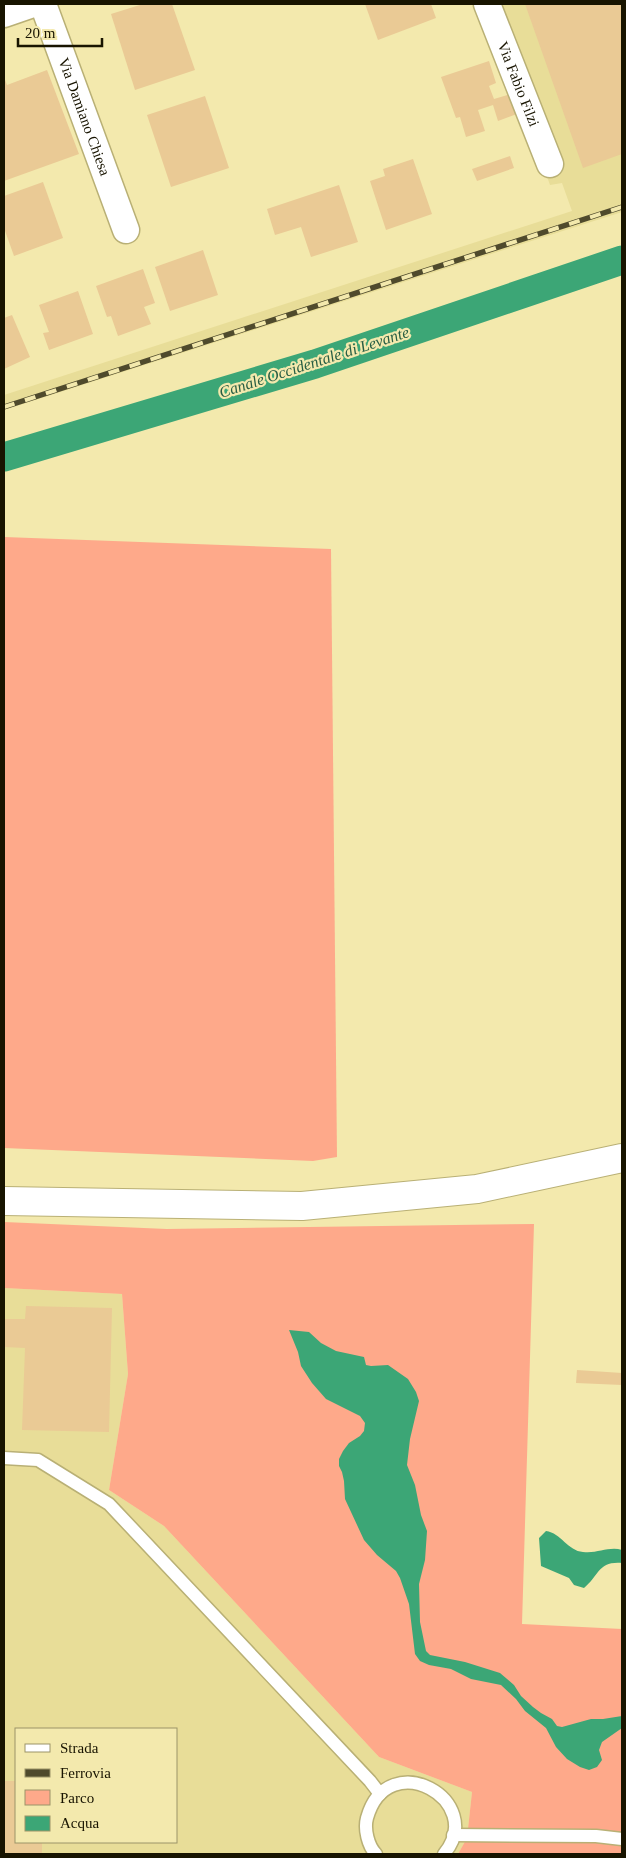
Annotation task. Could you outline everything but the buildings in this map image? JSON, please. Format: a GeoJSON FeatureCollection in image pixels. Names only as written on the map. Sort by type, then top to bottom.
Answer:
{"type":"FeatureCollection","features":[{"type":"Feature","properties":{"kind":"main road"},"geometry":{"type":"LineString","coordinates":[[4,1201],[302,1206],[477,1189],[622,1158]]}},
{"type":"Feature","properties":{"kind":"street"},"geometry":{"type":"LineString","coordinates":[[4,14],[33,4]]}},
{"type":"Feature","properties":{"kind":"street","name":"Via Damiano Chiesa"},"geometry":{"type":"LineString","coordinates":[[43,4],[126,230]]}},
{"type":"Feature","properties":{"kind":"street","name":"Via Fabio Filzi"},"geometry":{"type":"LineString","coordinates":[[487,4],[550,164]]}},
{"type":"Feature","properties":{"kind":"lane"},"geometry":{"type":"LineString","coordinates":[[4,1458],[38,1460],[109,1504],[370,1781],[380,1794]]}},
{"type":"Feature","properties":{"kind":"lane"},"geometry":{"type":"LineString","coordinates":[[376,1854],[367,1836],[366,1821],[371,1806],[380,1794],[392,1786],[405,1782],[418,1783],[432,1788],[443,1797],[450,1808],[454,1822],[453,1835],[449,1848],[444,1854]]}},
{"type":"Feature","properties":{"kind":"lane"},"geometry":{"type":"LineString","coordinates":[[453,1835],[596,1836],[622,1839]]}},
{"type":"Feature","properties":{"kind":"shaded area"},"geometry":{"type":"Polygon","coordinates":[[[486,4],[622,4],[622,212],[4,410],[4,395],[572,211],[562,183],[550,185],[486,4]]]}},
{"type":"Feature","properties":{"kind":"shaded area"},"geometry":{"type":"Polygon","coordinates":[[[4,1288],[122,1294],[128,1374],[109,1490],[164,1526],[379,1757],[472,1792],[467,1838],[458,1854],[4,1854],[4,1288]]]}},
{"type":"Feature","properties":{"kind":"green space"},"geometry":{"type":"Polygon","coordinates":[[[4,537],[331,549],[337,1157],[313,1161],[4,1148],[4,537]]]}},
{"type":"Feature","properties":{"kind":"green space"},"geometry":{"type":"Polygon","coordinates":[[[4,1222],[167,1229],[534,1224],[522,1624],[622,1629],[622,1854],[458,1854],[467,1838],[472,1792],[379,1757],[164,1526],[109,1490],[128,1374],[122,1294],[4,1288],[4,1222]]]}},
{"type":"Feature","properties":{"kind":"water"},"geometry":{"type":"Polygon","coordinates":[[[289,1330],[309,1332],[321,1343],[336,1351],[364,1357],[366,1365],[388,1365],[408,1379],[416,1392],[419,1401],[410,1439],[407,1465],[415,1485],[421,1515],[427,1531],[425,1560],[419,1584],[420,1622],[426,1651],[430,1655],[465,1662],[500,1673],[514,1685],[521,1696],[541,1713],[552,1719],[557,1726],[562,1727],[591,1719],[622,1716],[622,1728],[602,1742],[599,1750],[602,1760],[597,1767],[589,1770],[567,1759],[556,1747],[546,1728],[525,1711],[516,1699],[501,1685],[471,1679],[451,1669],[429,1665],[420,1661],[415,1654],[409,1604],[400,1578],[396,1571],[377,1555],[364,1540],[345,1499],[344,1481],[339,1466],[339,1459],[349,1443],[364,1431],[365,1423],[360,1416],[326,1399],[312,1383],[301,1366],[298,1352],[289,1330]]]}},
{"type":"Feature","properties":{"kind":"water"},"geometry":{"type":"Polygon","coordinates":[[[546,1531],[556,1535],[578,1551],[622,1550],[622,1563],[608,1564],[603,1567],[584,1588],[574,1585],[569,1578],[541,1566],[539,1538],[546,1531]]]}},
{"type":"Feature","properties":{"kind":"waterway","name":"Canale Occidentale di Levante"},"geometry":{"type":"LineString","coordinates":[[4,457],[315,364],[622,260]]}},
{"type":"Feature","properties":{"kind":"railway"},"geometry":{"type":"LineString","coordinates":[[4,407],[622,207]]}}]}
